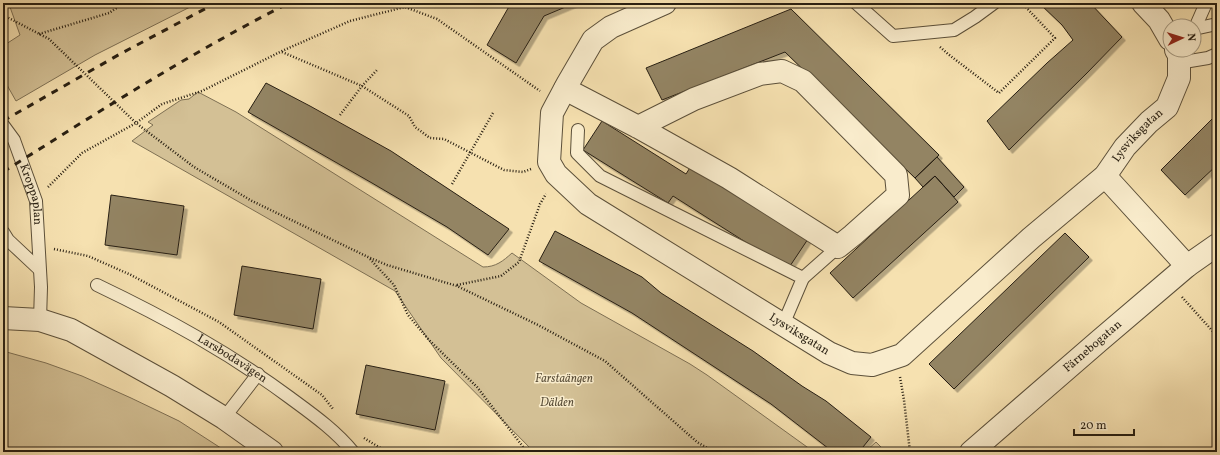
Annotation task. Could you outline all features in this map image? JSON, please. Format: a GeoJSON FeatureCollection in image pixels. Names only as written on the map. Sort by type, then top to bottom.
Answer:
{"type":"FeatureCollection","features":[{"type":"Feature","properties":{"kind":"street"},"geometry":{"type":"LineString","coordinates":[[549,162],[552,113],[593,40],[611,27],[665,3]]}},
{"type":"Feature","properties":{"kind":"street"},"geometry":{"type":"LineString","coordinates":[[1144,3],[1162,25]]}},
{"type":"Feature","properties":{"kind":"street","name":"Lysviksgatan"},"geometry":{"type":"LineString","coordinates":[[549,162],[556,174],[588,204],[829,353],[852,363],[872,365],[902,355],[1030,238],[1105,176],[1125,147],[1149,122],[1167,107],[1178,78],[1177,58]]}},
{"type":"Feature","properties":{"kind":"street"},"geometry":{"type":"LineString","coordinates":[[561,96],[638,127],[729,178],[838,247],[898,195],[896,174],[802,82],[782,71],[760,74],[694,99],[638,127]]}},
{"type":"Feature","properties":{"kind":"street","name":"Lysviksgatan"},"geometry":{"type":"LineString","coordinates":[[1105,176],[1187,266]]}},
{"type":"Feature","properties":{"kind":"street","name":"Färnebogatan"},"geometry":{"type":"LineString","coordinates":[[971,452],[1098,340],[1187,266],[1217,245]]}},
{"type":"Feature","properties":{"kind":"street"},"geometry":{"type":"LineString","coordinates":[[3,318],[40,320],[71,330],[165,382],[224,418],[272,452]]}},
{"type":"Feature","properties":{"kind":"lane"},"geometry":{"type":"LineString","coordinates":[[856,3],[893,36],[954,30],[994,3]]}},
{"type":"Feature","properties":{"kind":"lane"},"geometry":{"type":"LineString","coordinates":[[1200,18],[1206,3]]}},
{"type":"Feature","properties":{"kind":"lane"},"geometry":{"type":"LineString","coordinates":[[1202,27],[1217,24]]}},
{"type":"Feature","properties":{"kind":"lane"},"geometry":{"type":"LineString","coordinates":[[1202,58],[1208,58],[1217,54]]}},
{"type":"Feature","properties":{"kind":"lane","name":"Kroppaplan"},"geometry":{"type":"LineString","coordinates":[[3,125],[14,140],[36,201],[41,288],[40,320]]}},
{"type":"Feature","properties":{"kind":"lane"},"geometry":{"type":"LineString","coordinates":[[578,130],[578,153],[600,176],[803,278]]}},
{"type":"Feature","properties":{"kind":"lane"},"geometry":{"type":"LineString","coordinates":[[3,232],[8,240],[39,269]]}},
{"type":"Feature","properties":{"kind":"lane"},"geometry":{"type":"LineString","coordinates":[[783,325],[803,278],[838,247]]}},
{"type":"Feature","properties":{"kind":"lane","name":"Larsbodavägen"},"geometry":{"type":"LineString","coordinates":[[98,285],[154,312],[209,343],[258,374],[315,416],[342,439],[353,452]]}},
{"type":"Feature","properties":{"kind":"lane"},"geometry":{"type":"LineString","coordinates":[[224,418],[258,374]]}},
{"type":"Feature","properties":{"kind":"path"},"geometry":{"type":"LineString","coordinates":[[39,34],[109,13],[124,3]]}},
{"type":"Feature","properties":{"kind":"path"},"geometry":{"type":"LineString","coordinates":[[36,201],[57,176],[82,153],[136,123],[162,104],[202,91],[282,51],[350,21],[420,3]]}},
{"type":"Feature","properties":{"kind":"path"},"geometry":{"type":"LineString","coordinates":[[925,33],[948,54],[999,93],[1055,38],[1022,3]]}},
{"type":"Feature","properties":{"kind":"path"},"geometry":{"type":"LineString","coordinates":[[405,7],[437,19],[561,96]]}},
{"type":"Feature","properties":{"kind":"path"},"geometry":{"type":"LineString","coordinates":[[3,15],[49,39],[136,123],[194,167],[252,202],[368,257],[387,265],[457,286],[538,325],[605,361],[697,442],[714,452]]}},
{"type":"Feature","properties":{"kind":"path"},"geometry":{"type":"LineString","coordinates":[[282,51],[362,86],[409,116],[415,127],[430,138],[444,139],[504,170],[523,172],[549,162]]}},
{"type":"Feature","properties":{"kind":"path"},"geometry":{"type":"LineString","coordinates":[[340,115],[362,86],[377,70]]}},
{"type":"Feature","properties":{"kind":"path"},"geometry":{"type":"LineString","coordinates":[[452,184],[493,113]]}},
{"type":"Feature","properties":{"kind":"path"},"geometry":{"type":"LineString","coordinates":[[457,286],[501,276],[519,262],[540,204]]}},
{"type":"Feature","properties":{"kind":"path"},"geometry":{"type":"LineString","coordinates":[[368,257],[394,285],[408,315],[429,340],[477,386],[527,452]]}},
{"type":"Feature","properties":{"kind":"path"},"geometry":{"type":"LineString","coordinates":[[1168,282],[1217,336]]}},
{"type":"Feature","properties":{"kind":"path"},"geometry":{"type":"LineString","coordinates":[[904,400],[910,452]]}},
{"type":"Feature","properties":{"kind":"green space"},"geometry":{"type":"Polygon","coordinates":[[[6,3],[198,3],[95,55],[16,101],[3,78],[3,46],[20,35],[10,7],[6,3]]]}},
{"type":"Feature","properties":{"kind":"green space","name":"Farstaängen"},"geometry":{"type":"Polygon","coordinates":[[[198,92],[236,112],[483,267],[492,266],[499,263],[512,253],[581,303],[707,375],[814,452],[534,452],[441,358],[395,291],[132,141],[153,125],[148,122],[181,100],[189,99],[198,92]]]}},
{"type":"Feature","properties":{"kind":"green space"},"geometry":{"type":"Polygon","coordinates":[[[3,351],[46,363],[82,376],[131,398],[179,421],[227,452],[3,452],[3,351]]]}},
{"type":"Feature","properties":{"kind":"green space"},"geometry":{"type":"Polygon","coordinates":[[[876,442],[886,452],[865,452],[876,442]]]}},
{"type":"Feature","properties":{"kind":"building"},"geometry":{"type":"Polygon","coordinates":[[[511,3],[575,3],[544,16],[516,63],[487,45],[511,3]]]}},
{"type":"Feature","properties":{"kind":"building"},"geometry":{"type":"Polygon","coordinates":[[[1039,3],[1090,3],[1122,37],[1009,150],[987,121],[1073,40],[1062,25],[1039,3]]]}},
{"type":"Feature","properties":{"kind":"building"},"geometry":{"type":"Polygon","coordinates":[[[791,9],[939,155],[915,178],[785,52],[662,100],[646,68],[791,9]]]}},
{"type":"Feature","properties":{"kind":"building"},"geometry":{"type":"Polygon","coordinates":[[[266,83],[391,151],[509,229],[488,255],[447,227],[248,112],[266,83]]]}},
{"type":"Feature","properties":{"kind":"building"},"geometry":{"type":"Polygon","coordinates":[[[1217,114],[1217,165],[1185,195],[1161,170],[1217,114]]]}},
{"type":"Feature","properties":{"kind":"building"},"geometry":{"type":"Polygon","coordinates":[[[602,121],[686,174],[691,166],[808,239],[788,269],[673,196],[668,203],[583,150],[602,121]]]}},
{"type":"Feature","properties":{"kind":"building"},"geometry":{"type":"Polygon","coordinates":[[[937,157],[964,187],[954,197],[935,176],[923,187],[915,178],[937,157]]]}},
{"type":"Feature","properties":{"kind":"building"},"geometry":{"type":"Polygon","coordinates":[[[935,176],[958,202],[853,298],[830,273],[935,176]]]}},
{"type":"Feature","properties":{"kind":"building"},"geometry":{"type":"Polygon","coordinates":[[[111,195],[184,206],[177,255],[105,245],[111,195]]]}},
{"type":"Feature","properties":{"kind":"building"},"geometry":{"type":"Polygon","coordinates":[[[555,231],[642,277],[661,293],[753,351],[826,401],[871,437],[859,452],[833,452],[771,404],[632,313],[539,261],[555,231]]]}},
{"type":"Feature","properties":{"kind":"building"},"geometry":{"type":"Polygon","coordinates":[[[1065,233],[1089,257],[954,389],[929,364],[1065,233]]]}},
{"type":"Feature","properties":{"kind":"building"},"geometry":{"type":"Polygon","coordinates":[[[242,266],[321,279],[313,329],[234,315],[242,266]]]}},
{"type":"Feature","properties":{"kind":"building"},"geometry":{"type":"Polygon","coordinates":[[[366,365],[445,381],[435,430],[356,414],[366,365]]]}},
{"type":"Feature","properties":{"kind":"building"},"geometry":{"type":"Polygon","coordinates":[[[1217,448],[1217,452],[1191,452],[1217,448]]]}},
{"type":"Feature","properties":{"kind":"railway"},"geometry":{"type":"LineString","coordinates":[[3,121],[120,54],[216,3]]}},
{"type":"Feature","properties":{"kind":"railway"},"geometry":{"type":"LineString","coordinates":[[3,172],[180,63],[289,3]]}},
{"type":"Feature","properties":{"kind":"park label","name":"Dälden"},"geometry":{"type":"Point","coordinates":[557,403]}}]}
